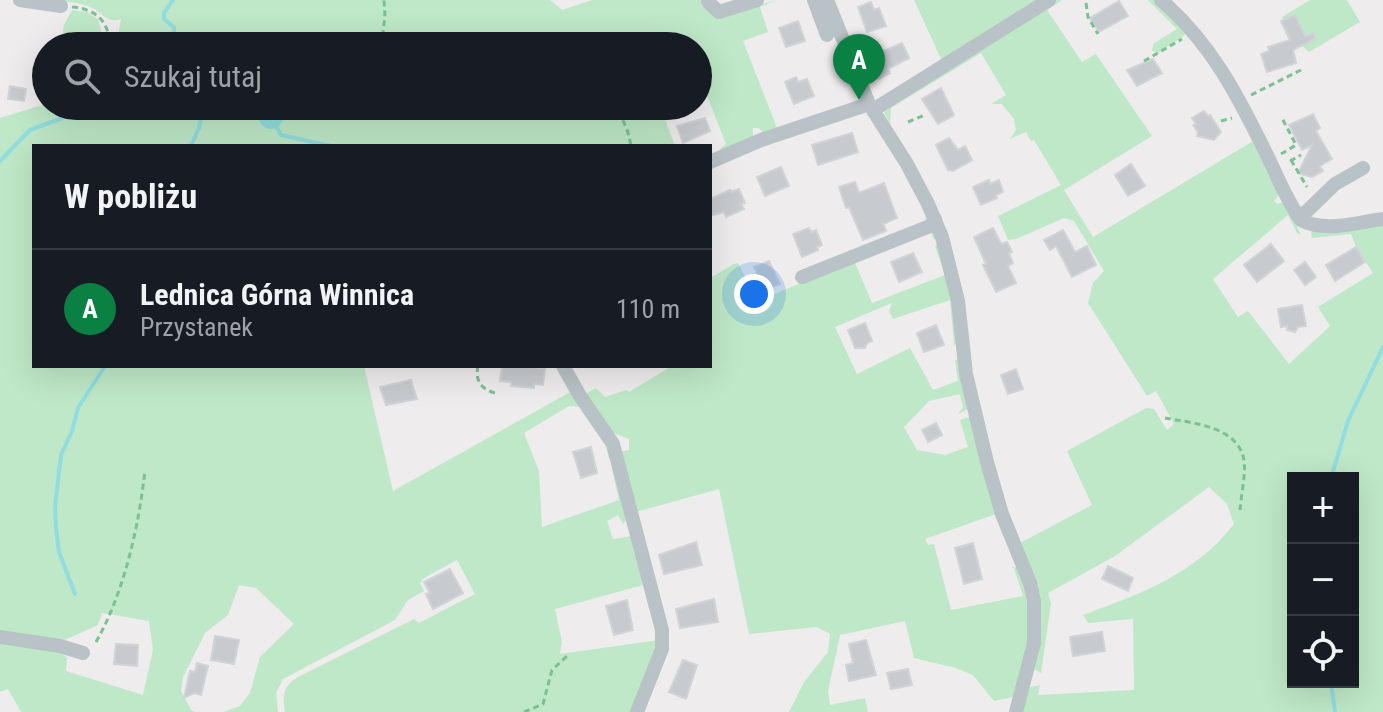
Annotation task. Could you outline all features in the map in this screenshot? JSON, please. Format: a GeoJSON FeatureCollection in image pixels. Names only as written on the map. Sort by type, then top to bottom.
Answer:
{"type":"FeatureCollection","features":[{"type":"Feature","properties":{"kind":"street"},"geometry":{"type":"LineString","coordinates":[[20,0],[61,6]]}},
{"type":"Feature","properties":{"kind":"street"},"geometry":{"type":"LineString","coordinates":[[708,2],[719,12],[757,0]]}},
{"type":"Feature","properties":{"kind":"street"},"geometry":{"type":"LineString","coordinates":[[712,161],[761,140],[871,107],[1049,0]]}},
{"type":"Feature","properties":{"kind":"street"},"geometry":{"type":"LineString","coordinates":[[1161,0],[1211,52],[1232,85],[1297,215],[1311,225],[1328,226],[1383,219]]}},
{"type":"Feature","properties":{"kind":"street"},"geometry":{"type":"LineString","coordinates":[[823,5],[871,107],[907,164],[935,219],[951,269],[958,301],[966,374],[987,462],[1034,601],[1034,643],[1016,712]]}},
{"type":"Feature","properties":{"kind":"street"},"geometry":{"type":"LineString","coordinates":[[823,5],[827,35]]}},
{"type":"Feature","properties":{"kind":"street"},"geometry":{"type":"LineString","coordinates":[[1297,215],[1305,213],[1335,184],[1363,168]]}},
{"type":"Feature","properties":{"kind":"street"},"geometry":{"type":"LineString","coordinates":[[802,277],[930,226],[935,219]]}},
{"type":"Feature","properties":{"kind":"street"},"geometry":{"type":"LineString","coordinates":[[564,368],[613,444],[662,630],[662,649],[637,712]]}},
{"type":"Feature","properties":{"kind":"street"},"geometry":{"type":"LineString","coordinates":[[0,637],[60,646],[83,653]]}},
{"type":"Feature","properties":{"kind":"path"},"geometry":{"type":"LineString","coordinates":[[383,32],[384,0]]}},
{"type":"Feature","properties":{"kind":"path"},"geometry":{"type":"LineString","coordinates":[[1086,3],[1088,17],[1098,34]]}},
{"type":"Feature","properties":{"kind":"path"},"geometry":{"type":"LineString","coordinates":[[61,6],[95,13],[106,23],[108,32]]}},
{"type":"Feature","properties":{"kind":"path"},"geometry":{"type":"LineString","coordinates":[[1144,61],[1183,39]]}},
{"type":"Feature","properties":{"kind":"path"},"geometry":{"type":"LineString","coordinates":[[1257,93],[1301,70]]}},
{"type":"Feature","properties":{"kind":"path"},"geometry":{"type":"LineString","coordinates":[[908,122],[925,115]]}},
{"type":"Feature","properties":{"kind":"path"},"geometry":{"type":"LineString","coordinates":[[1221,121],[1238,116]]}},
{"type":"Feature","properties":{"kind":"path"},"geometry":{"type":"LineString","coordinates":[[1276,156],[1296,145],[1282,118]]}},
{"type":"Feature","properties":{"kind":"path"},"geometry":{"type":"LineString","coordinates":[[623,120],[630,144]]}},
{"type":"Feature","properties":{"kind":"path"},"geometry":{"type":"LineString","coordinates":[[1301,155],[1290,161],[1307,187]]}},
{"type":"Feature","properties":{"kind":"path"},"geometry":{"type":"LineString","coordinates":[[478,368],[480,385],[495,393]]}},
{"type":"Feature","properties":{"kind":"path"},"geometry":{"type":"LineString","coordinates":[[1165,418],[1223,431],[1234,440],[1244,460],[1240,510]]}},
{"type":"Feature","properties":{"kind":"path"},"geometry":{"type":"LineString","coordinates":[[96,642],[127,567],[142,501],[145,470]]}},
{"type":"Feature","properties":{"kind":"path"},"geometry":{"type":"LineString","coordinates":[[524,712],[543,704],[552,670],[567,656]]}},
{"type":"Feature","properties":{"kind":"green space"},"geometry":{"type":"Polygon","coordinates":[[[52,0],[550,0],[562,10],[592,0],[715,0],[700,5],[717,17],[777,0],[760,7],[768,32],[743,41],[777,128],[763,133],[759,128],[753,128],[753,138],[718,151],[726,144],[712,108],[712,32],[119,32],[121,19],[109,19],[83,4],[52,0]]]}},
{"type":"Feature","properties":{"kind":"green space"},"geometry":{"type":"Polygon","coordinates":[[[914,0],[1044,0],[942,61],[914,0]]]}},
{"type":"Feature","properties":{"kind":"green space"},"geometry":{"type":"Polygon","coordinates":[[[1057,0],[1062,0],[1047,10],[1082,62],[1096,54],[1152,136],[1064,190],[1093,237],[1255,140],[1281,193],[1274,201],[1278,204],[1285,201],[1301,235],[1288,215],[1213,279],[1238,317],[1248,311],[1289,364],[1330,326],[1318,307],[1373,273],[1351,234],[1312,238],[1311,232],[1383,222],[1383,712],[1021,712],[1027,688],[1040,685],[1038,695],[1134,690],[1133,619],[1088,623],[1083,615],[1146,590],[1185,569],[1234,524],[1227,504],[1209,487],[1115,556],[1048,593],[1051,603],[1041,673],[1032,668],[1037,646],[1020,543],[1092,505],[1067,451],[1146,408],[1154,409],[1167,430],[1174,424],[1156,391],[1147,396],[1088,303],[1093,283],[1104,271],[1074,221],[1064,218],[1008,240],[998,216],[1061,185],[1026,132],[1010,139],[1016,130],[1014,119],[1002,104],[991,104],[1006,95],[981,53],[891,108],[890,124],[884,112],[1057,0]]]}},
{"type":"Feature","properties":{"kind":"green space"},"geometry":{"type":"Polygon","coordinates":[[[1148,0],[1155,0],[1187,31],[1158,53],[1152,51],[1153,44],[1177,29],[1148,0]]]}},
{"type":"Feature","properties":{"kind":"green space"},"geometry":{"type":"Polygon","coordinates":[[[1310,0],[1347,0],[1360,22],[1309,52],[1292,37],[1282,17],[1310,0]]]}},
{"type":"Feature","properties":{"kind":"green space"},"geometry":{"type":"Polygon","coordinates":[[[72,10],[87,12],[98,19],[101,32],[63,32],[72,10]]]}},
{"type":"Feature","properties":{"kind":"green space"},"geometry":{"type":"Polygon","coordinates":[[[32,108],[32,120],[665,120],[674,144],[32,144],[32,368],[364,368],[393,491],[572,391],[599,427],[612,455],[609,459],[604,438],[580,407],[569,406],[524,433],[539,471],[542,527],[619,500],[612,469],[616,471],[627,519],[623,524],[618,515],[607,521],[613,539],[632,536],[647,584],[555,609],[562,642],[560,654],[659,640],[659,648],[633,712],[285,712],[285,692],[298,677],[414,619],[419,623],[475,594],[457,560],[424,578],[420,583],[424,591],[408,600],[395,620],[283,679],[276,693],[278,712],[223,712],[240,706],[250,693],[260,657],[294,624],[256,588],[239,585],[228,615],[205,633],[183,677],[181,691],[195,712],[21,712],[8,689],[0,692],[0,640],[58,650],[67,658],[66,671],[143,695],[153,650],[149,621],[102,613],[98,625],[60,642],[0,633],[0,118],[32,108]]]}},
{"type":"Feature","properties":{"kind":"green space"},"geometry":{"type":"Polygon","coordinates":[[[932,228],[937,236],[934,240],[931,232],[855,263],[872,303],[945,275],[935,246],[938,244],[947,267],[957,342],[954,345],[950,300],[893,319],[889,311],[892,303],[835,327],[857,374],[910,348],[933,390],[958,381],[955,360],[961,360],[968,409],[958,414],[963,407],[960,394],[929,401],[904,427],[917,450],[945,455],[968,447],[960,420],[971,416],[996,514],[925,539],[928,545],[934,544],[951,610],[1023,596],[1011,567],[1021,568],[1031,628],[1014,697],[994,701],[973,675],[914,658],[905,621],[840,635],[828,691],[830,705],[865,698],[868,712],[789,712],[804,682],[828,652],[830,634],[816,627],[749,634],[719,489],[636,512],[619,452],[629,450],[629,439],[613,433],[584,395],[596,388],[605,397],[626,390],[629,392],[669,368],[712,368],[712,277],[734,264],[738,263],[758,301],[932,228]]]}},
{"type":"Feature","properties":{"kind":"water"},"geometry":{"type":"Polygon","coordinates":[[[282,120],[280,126],[271,129],[260,122],[282,120]]]}},
{"type":"Feature","properties":{"kind":"building"},"geometry":{"type":"Polygon","coordinates":[[[1119,1],[1128,16],[1099,32],[1090,18],[1119,1]]]}},
{"type":"Feature","properties":{"kind":"building"},"geometry":{"type":"Polygon","coordinates":[[[871,2],[874,10],[879,8],[886,26],[867,32],[858,7],[871,2]]]}},
{"type":"Feature","properties":{"kind":"building"},"geometry":{"type":"Polygon","coordinates":[[[1295,15],[1305,36],[1313,33],[1315,39],[1293,50],[1296,63],[1267,72],[1261,54],[1269,51],[1268,47],[1290,40],[1281,21],[1295,15]]]}},
{"type":"Feature","properties":{"kind":"building"},"geometry":{"type":"Polygon","coordinates":[[[798,21],[805,41],[786,47],[779,28],[798,21]]]}},
{"type":"Feature","properties":{"kind":"building"},"geometry":{"type":"Polygon","coordinates":[[[902,43],[909,58],[888,69],[890,73],[879,79],[869,57],[902,43]]]}},
{"type":"Feature","properties":{"kind":"building"},"geometry":{"type":"Polygon","coordinates":[[[1153,59],[1162,73],[1137,86],[1127,70],[1153,59]]]}},
{"type":"Feature","properties":{"kind":"building"},"geometry":{"type":"Polygon","coordinates":[[[796,77],[798,82],[807,79],[814,96],[794,104],[785,82],[796,77]]]}},
{"type":"Feature","properties":{"kind":"building"},"geometry":{"type":"Polygon","coordinates":[[[10,86],[26,89],[24,101],[8,99],[10,86]]]}},
{"type":"Feature","properties":{"kind":"building"},"geometry":{"type":"Polygon","coordinates":[[[941,88],[954,115],[938,124],[922,99],[941,88]]]}},
{"type":"Feature","properties":{"kind":"building"},"geometry":{"type":"Polygon","coordinates":[[[1204,111],[1221,132],[1214,140],[1197,136],[1193,125],[1196,124],[1192,118],[1204,111]]]}},
{"type":"Feature","properties":{"kind":"building"},"geometry":{"type":"Polygon","coordinates":[[[1313,114],[1320,128],[1316,131],[1332,159],[1320,166],[1323,171],[1312,177],[1298,173],[1312,145],[1302,150],[1289,125],[1313,114]]]}},
{"type":"Feature","properties":{"kind":"building"},"geometry":{"type":"Polygon","coordinates":[[[706,120],[710,131],[683,143],[677,126],[706,120]]]}},
{"type":"Feature","properties":{"kind":"building"},"geometry":{"type":"Polygon","coordinates":[[[852,133],[858,152],[818,165],[812,145],[852,133]]]}},
{"type":"Feature","properties":{"kind":"building"},"geometry":{"type":"Polygon","coordinates":[[[949,138],[958,150],[965,146],[972,160],[953,171],[948,170],[936,145],[949,138]]]}},
{"type":"Feature","properties":{"kind":"building"},"geometry":{"type":"Polygon","coordinates":[[[1131,164],[1145,186],[1128,196],[1115,175],[1131,164]]]}},
{"type":"Feature","properties":{"kind":"building"},"geometry":{"type":"Polygon","coordinates":[[[781,167],[789,186],[765,196],[757,177],[781,167]]]}},
{"type":"Feature","properties":{"kind":"building"},"geometry":{"type":"Polygon","coordinates":[[[989,180],[990,184],[999,180],[1003,192],[981,205],[973,187],[989,180]]]}},
{"type":"Feature","properties":{"kind":"building"},"geometry":{"type":"Polygon","coordinates":[[[855,182],[859,193],[884,183],[897,218],[883,224],[886,231],[863,240],[839,187],[855,182]]]}},
{"type":"Feature","properties":{"kind":"building"},"geometry":{"type":"Polygon","coordinates":[[[739,189],[745,203],[741,204],[744,209],[726,217],[724,212],[712,215],[712,198],[730,190],[739,189]]]}},
{"type":"Feature","properties":{"kind":"building"},"geometry":{"type":"Polygon","coordinates":[[[809,228],[811,232],[816,230],[822,245],[802,257],[793,234],[809,228]]]}},
{"type":"Feature","properties":{"kind":"building"},"geometry":{"type":"Polygon","coordinates":[[[993,228],[1001,244],[1007,242],[1012,252],[1009,253],[1013,263],[1008,266],[1016,283],[996,292],[974,237],[993,228]]]}},
{"type":"Feature","properties":{"kind":"building"},"geometry":{"type":"Polygon","coordinates":[[[1063,230],[1075,252],[1087,246],[1096,265],[1072,277],[1056,246],[1050,250],[1044,240],[1063,230]]]}},
{"type":"Feature","properties":{"kind":"building"},"geometry":{"type":"Polygon","coordinates":[[[1271,244],[1284,261],[1257,282],[1244,265],[1271,244]]]}},
{"type":"Feature","properties":{"kind":"building"},"geometry":{"type":"Polygon","coordinates":[[[1356,247],[1365,262],[1335,281],[1326,265],[1356,247]]]}},
{"type":"Feature","properties":{"kind":"building"},"geometry":{"type":"Polygon","coordinates":[[[913,253],[922,272],[899,282],[891,262],[913,253]]]}},
{"type":"Feature","properties":{"kind":"building"},"geometry":{"type":"Polygon","coordinates":[[[769,261],[780,284],[765,290],[754,267],[769,261]]]}},
{"type":"Feature","properties":{"kind":"building"},"geometry":{"type":"Polygon","coordinates":[[[1305,262],[1316,277],[1305,285],[1294,270],[1305,262]]]}},
{"type":"Feature","properties":{"kind":"building"},"geometry":{"type":"Polygon","coordinates":[[[1302,305],[1306,326],[1298,327],[1295,332],[1287,330],[1287,326],[1281,327],[1278,309],[1302,305]]]}},
{"type":"Feature","properties":{"kind":"building"},"geometry":{"type":"Polygon","coordinates":[[[865,323],[872,341],[865,348],[855,348],[848,330],[865,323]]]}},
{"type":"Feature","properties":{"kind":"building"},"geometry":{"type":"Polygon","coordinates":[[[936,325],[944,345],[924,352],[917,333],[936,325]]]}},
{"type":"Feature","properties":{"kind":"building"},"geometry":{"type":"Polygon","coordinates":[[[502,368],[545,369],[543,385],[534,384],[534,388],[511,386],[511,382],[500,381],[502,368]]]}},
{"type":"Feature","properties":{"kind":"building"},"geometry":{"type":"Polygon","coordinates":[[[1016,369],[1023,389],[1008,394],[1001,375],[1016,369]]]}},
{"type":"Feature","properties":{"kind":"building"},"geometry":{"type":"Polygon","coordinates":[[[411,380],[417,399],[386,405],[380,387],[411,380]]]}},
{"type":"Feature","properties":{"kind":"building"},"geometry":{"type":"Polygon","coordinates":[[[936,423],[942,435],[928,442],[922,430],[936,423]]]}},
{"type":"Feature","properties":{"kind":"building"},"geometry":{"type":"Polygon","coordinates":[[[591,447],[597,473],[581,478],[573,452],[591,447]]]}},
{"type":"Feature","properties":{"kind":"building"},"geometry":{"type":"Polygon","coordinates":[[[696,542],[702,565],[664,574],[659,555],[696,542]]]}},
{"type":"Feature","properties":{"kind":"building"},"geometry":{"type":"Polygon","coordinates":[[[973,543],[982,579],[964,584],[955,548],[973,543]]]}},
{"type":"Feature","properties":{"kind":"building"},"geometry":{"type":"Polygon","coordinates":[[[1108,566],[1133,578],[1128,591],[1102,579],[1108,566]]]}},
{"type":"Feature","properties":{"kind":"building"},"geometry":{"type":"Polygon","coordinates":[[[450,569],[463,593],[433,609],[424,582],[450,569]]]}},
{"type":"Feature","properties":{"kind":"building"},"geometry":{"type":"Polygon","coordinates":[[[714,599],[718,622],[680,628],[676,609],[714,599]]]}},
{"type":"Feature","properties":{"kind":"building"},"geometry":{"type":"Polygon","coordinates":[[[627,600],[633,630],[614,635],[606,606],[627,600]]]}},
{"type":"Feature","properties":{"kind":"building"},"geometry":{"type":"Polygon","coordinates":[[[1102,632],[1105,651],[1073,656],[1070,637],[1102,632]]]}},
{"type":"Feature","properties":{"kind":"building"},"geometry":{"type":"Polygon","coordinates":[[[215,636],[239,640],[234,664],[211,660],[215,636]]]}},
{"type":"Feature","properties":{"kind":"building"},"geometry":{"type":"Polygon","coordinates":[[[866,640],[876,675],[849,681],[846,665],[853,663],[849,644],[866,640]]]}},
{"type":"Feature","properties":{"kind":"building"},"geometry":{"type":"Polygon","coordinates":[[[116,644],[138,645],[137,666],[114,664],[116,644]]]}},
{"type":"Feature","properties":{"kind":"building"},"geometry":{"type":"Polygon","coordinates":[[[683,660],[697,665],[686,699],[669,692],[683,660]]]}},
{"type":"Feature","properties":{"kind":"building"},"geometry":{"type":"Polygon","coordinates":[[[197,663],[208,666],[201,695],[194,693],[184,698],[190,671],[195,672],[197,663]]]}},
{"type":"Feature","properties":{"kind":"building"},"geometry":{"type":"Polygon","coordinates":[[[908,669],[912,685],[891,689],[887,673],[908,669]]]}},
{"type":"Feature","properties":{"kind":"waterway"},"geometry":{"type":"LineString","coordinates":[[173,0],[164,13],[164,19],[174,27],[174,32]]}},
{"type":"Feature","properties":{"kind":"waterway"},"geometry":{"type":"LineString","coordinates":[[0,161],[30,130],[57,120]]}},
{"type":"Feature","properties":{"kind":"waterway"},"geometry":{"type":"LineString","coordinates":[[192,144],[200,120]]}},
{"type":"Feature","properties":{"kind":"waterway"},"geometry":{"type":"LineString","coordinates":[[277,128],[281,135],[322,144]]}},
{"type":"Feature","properties":{"kind":"waterway"},"geometry":{"type":"LineString","coordinates":[[1333,472],[1348,421],[1383,347]]}},
{"type":"Feature","properties":{"kind":"waterway"},"geometry":{"type":"LineString","coordinates":[[75,594],[59,552],[56,528],[55,507],[61,455],[78,408],[104,368]]}},
{"type":"Feature","properties":{"kind":"waterway"},"geometry":{"type":"LineString","coordinates":[[1332,688],[1335,712]]}},
{"type":"Feature","properties":{"kind":"place","name":"Lednica Górna Winnica"},"geometry":{"type":"Point","coordinates":[859,100]}}]}
